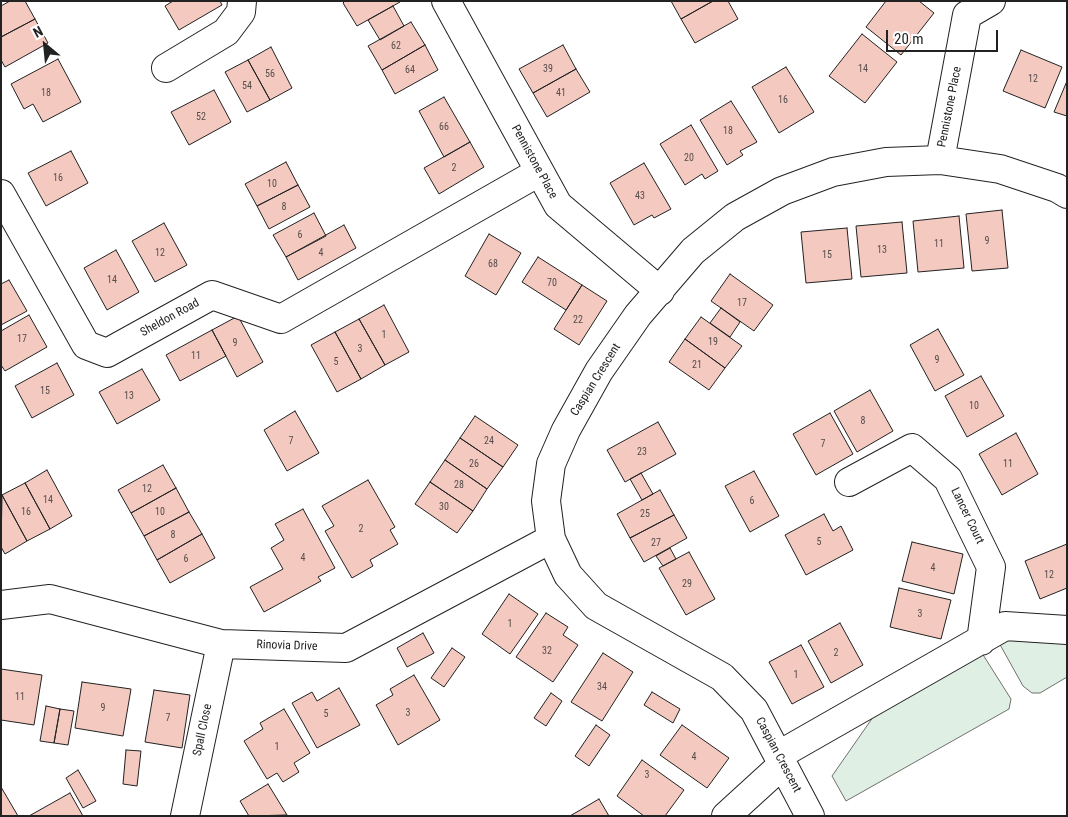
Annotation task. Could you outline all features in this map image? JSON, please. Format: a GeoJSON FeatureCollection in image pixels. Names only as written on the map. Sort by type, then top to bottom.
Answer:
{"type":"FeatureCollection","features":[{"type":"Feature","properties":{"kind":"street"},"geometry":{"type":"LineString","coordinates":[[166,68],[226,32],[241,12],[242,1]]}},
{"type":"Feature","properties":{"kind":"street","name":"Pennistone Place"},"geometry":{"type":"LineString","coordinates":[[446,1],[558,205],[660,291]]}},
{"type":"Feature","properties":{"kind":"street"},"geometry":{"type":"LineString","coordinates":[[960,8],[991,1]]}},
{"type":"Feature","properties":{"kind":"street","name":"Pennistone Place"},"geometry":{"type":"LineString","coordinates":[[940,160],[960,8]]}},
{"type":"Feature","properties":{"kind":"street","name":"Caspian Crescent"},"geometry":{"type":"LineString","coordinates":[[810,816],[754,710],[722,677],[596,606],[568,575],[551,539],[546,501],[550,464],[566,430],[599,370],[638,315],[692,251],[735,217],[782,191],[833,172],[886,162],[940,160],[1000,170],[1057,188],[1067,194]]}},
{"type":"Feature","properties":{"kind":"street","name":"Sheldon Road"},"geometry":{"type":"LineString","coordinates":[[1,194],[86,345],[107,352],[212,295],[281,319],[539,172]]}},
{"type":"Feature","properties":{"kind":"street","name":"Lancer Court"},"geometry":{"type":"LineString","coordinates":[[849,482],[912,448],[948,479],[992,566],[981,641]]}},
{"type":"Feature","properties":{"kind":"street","name":"Rinovia Drive"},"geometry":{"type":"LineString","coordinates":[[1,605],[50,599],[221,644],[346,648],[551,539]]}},
{"type":"Feature","properties":{"kind":"street"},"geometry":{"type":"LineString","coordinates":[[726,816],[781,759],[1005,626],[1067,630]]}},
{"type":"Feature","properties":{"kind":"street","name":"Spall Close"},"geometry":{"type":"LineString","coordinates":[[185,816],[221,644]]}},
{"type":"Feature","properties":{"kind":"green space"},"geometry":{"type":"Polygon","coordinates":[[[1007,635],[1067,644],[1067,677],[1040,693],[1032,693],[1023,686],[998,641],[1007,635]]]}},
{"type":"Feature","properties":{"kind":"green space"},"geometry":{"type":"Polygon","coordinates":[[[980,650],[1011,699],[1009,709],[846,801],[832,776],[878,710],[980,650]]]}},
{"type":"Feature","properties":{"kind":"building"},"geometry":{"type":"Polygon","coordinates":[[[10,1],[25,1],[35,19],[1,37],[1,6],[10,1]]]}},
{"type":"Feature","properties":{"kind":"building"},"geometry":{"type":"Polygon","coordinates":[[[173,1],[220,1],[222,5],[179,30],[165,6],[173,1]]]}},
{"type":"Feature","properties":{"kind":"building"},"geometry":{"type":"Polygon","coordinates":[[[345,1],[400,2],[357,26],[343,3],[345,1]]]}},
{"type":"Feature","properties":{"kind":"building"},"geometry":{"type":"Polygon","coordinates":[[[671,1],[713,1],[681,19],[671,1]]]}},
{"type":"Feature","properties":{"kind":"building"},"geometry":{"type":"Polygon","coordinates":[[[713,1],[728,1],[738,19],[695,43],[681,19],[713,1]]]}},
{"type":"Feature","properties":{"kind":"building"},"geometry":{"type":"Polygon","coordinates":[[[886,1],[919,1],[934,13],[901,55],[866,27],[886,1]]]}},
{"type":"Feature","properties":{"kind":"building"},"geometry":{"type":"Polygon","coordinates":[[[393,6],[404,26],[380,40],[368,20],[393,6]]]}},
{"type":"Feature","properties":{"kind":"building"},"geometry":{"type":"Polygon","coordinates":[[[35,19],[48,43],[5,67],[1,60],[1,37],[35,19]]]}},
{"type":"Feature","properties":{"kind":"building"},"geometry":{"type":"Polygon","coordinates":[[[411,22],[425,45],[382,70],[368,46],[411,22]]]}},
{"type":"Feature","properties":{"kind":"building"},"geometry":{"type":"Polygon","coordinates":[[[862,34],[897,62],[865,103],[829,76],[862,34]]]}},
{"type":"Feature","properties":{"kind":"building"},"geometry":{"type":"Polygon","coordinates":[[[425,45],[438,70],[395,94],[382,70],[425,45]]]}},
{"type":"Feature","properties":{"kind":"building"},"geometry":{"type":"Polygon","coordinates":[[[563,45],[576,69],[533,93],[519,69],[563,45]]]}},
{"type":"Feature","properties":{"kind":"building"},"geometry":{"type":"Polygon","coordinates":[[[271,47],[292,88],[270,100],[248,60],[271,47]]]}},
{"type":"Feature","properties":{"kind":"building"},"geometry":{"type":"Polygon","coordinates":[[[1021,50],[1062,67],[1045,108],[1003,91],[1021,50]]]}},
{"type":"Feature","properties":{"kind":"building"},"geometry":{"type":"Polygon","coordinates":[[[58,59],[81,102],[43,122],[33,104],[24,109],[11,84],[58,59]]]}},
{"type":"Feature","properties":{"kind":"building"},"geometry":{"type":"Polygon","coordinates":[[[248,60],[270,100],[247,112],[225,72],[248,60]]]}},
{"type":"Feature","properties":{"kind":"building"},"geometry":{"type":"Polygon","coordinates":[[[786,67],[814,112],[779,133],[752,87],[786,67]]]}},
{"type":"Feature","properties":{"kind":"building"},"geometry":{"type":"Polygon","coordinates":[[[576,69],[590,92],[547,117],[533,93],[576,69]]]}},
{"type":"Feature","properties":{"kind":"building"},"geometry":{"type":"Polygon","coordinates":[[[1067,81],[1067,116],[1054,112],[1067,81]]]}},
{"type":"Feature","properties":{"kind":"building"},"geometry":{"type":"Polygon","coordinates":[[[214,90],[231,122],[189,145],[171,112],[214,90]]]}},
{"type":"Feature","properties":{"kind":"building"},"geometry":{"type":"Polygon","coordinates":[[[444,97],[470,142],[444,157],[419,111],[444,97]]]}},
{"type":"Feature","properties":{"kind":"building"},"geometry":{"type":"Polygon","coordinates":[[[731,101],[757,142],[740,151],[743,155],[727,165],[700,120],[731,101]]]}},
{"type":"Feature","properties":{"kind":"building"},"geometry":{"type":"Polygon","coordinates":[[[691,125],[718,171],[705,179],[702,174],[685,185],[660,144],[691,125]]]}},
{"type":"Feature","properties":{"kind":"building"},"geometry":{"type":"Polygon","coordinates":[[[470,142],[484,167],[439,194],[424,168],[470,142]]]}},
{"type":"Feature","properties":{"kind":"building"},"geometry":{"type":"Polygon","coordinates":[[[71,151],[88,183],[46,206],[28,173],[71,151]]]}},
{"type":"Feature","properties":{"kind":"building"},"geometry":{"type":"Polygon","coordinates":[[[286,162],[298,185],[257,206],[245,184],[286,162]]]}},
{"type":"Feature","properties":{"kind":"building"},"geometry":{"type":"Polygon","coordinates":[[[644,163],[671,209],[654,218],[652,215],[634,225],[610,183],[644,163]]]}},
{"type":"Feature","properties":{"kind":"building"},"geometry":{"type":"Polygon","coordinates":[[[298,185],[310,207],[269,229],[257,206],[298,185]]]}},
{"type":"Feature","properties":{"kind":"building"},"geometry":{"type":"Polygon","coordinates":[[[1002,210],[1008,268],[972,271],[966,214],[1002,210]]]}},
{"type":"Feature","properties":{"kind":"building"},"geometry":{"type":"Polygon","coordinates":[[[314,213],[326,236],[286,257],[273,235],[314,213]]]}},
{"type":"Feature","properties":{"kind":"building"},"geometry":{"type":"Polygon","coordinates":[[[959,216],[964,268],[918,272],[913,221],[959,216]]]}},
{"type":"Feature","properties":{"kind":"building"},"geometry":{"type":"Polygon","coordinates":[[[902,222],[907,273],[861,277],[856,226],[902,222]]]}},
{"type":"Feature","properties":{"kind":"building"},"geometry":{"type":"Polygon","coordinates":[[[164,223],[187,265],[155,282],[132,241],[164,223]]]}},
{"type":"Feature","properties":{"kind":"building"},"geometry":{"type":"Polygon","coordinates":[[[344,225],[356,248],[298,280],[286,257],[344,225]]]}},
{"type":"Feature","properties":{"kind":"building"},"geometry":{"type":"Polygon","coordinates":[[[847,228],[852,279],[806,283],[801,232],[847,228]]]}},
{"type":"Feature","properties":{"kind":"building"},"geometry":{"type":"Polygon","coordinates":[[[489,234],[521,253],[496,295],[465,276],[489,234]]]}},
{"type":"Feature","properties":{"kind":"building"},"geometry":{"type":"Polygon","coordinates":[[[116,250],[139,292],[107,310],[84,268],[116,250]]]}},
{"type":"Feature","properties":{"kind":"building"},"geometry":{"type":"Polygon","coordinates":[[[538,257],[582,285],[566,310],[522,282],[538,257]]]}},
{"type":"Feature","properties":{"kind":"building"},"geometry":{"type":"Polygon","coordinates":[[[730,274],[773,305],[754,331],[711,301],[730,274]]]}},
{"type":"Feature","properties":{"kind":"building"},"geometry":{"type":"Polygon","coordinates":[[[9,280],[27,311],[1,325],[1,284],[9,280]]]}},
{"type":"Feature","properties":{"kind":"building"},"geometry":{"type":"Polygon","coordinates":[[[582,285],[607,301],[579,345],[554,329],[582,285]]]}},
{"type":"Feature","properties":{"kind":"building"},"geometry":{"type":"Polygon","coordinates":[[[384,305],[409,352],[385,365],[359,319],[384,305]]]}},
{"type":"Feature","properties":{"kind":"building"},"geometry":{"type":"Polygon","coordinates":[[[721,308],[740,322],[730,337],[710,323],[721,308]]]}},
{"type":"Feature","properties":{"kind":"building"},"geometry":{"type":"Polygon","coordinates":[[[29,315],[47,347],[5,371],[1,365],[1,331],[29,315]]]}},
{"type":"Feature","properties":{"kind":"building"},"geometry":{"type":"Polygon","coordinates":[[[238,316],[263,362],[237,377],[212,330],[238,316]]]}},
{"type":"Feature","properties":{"kind":"building"},"geometry":{"type":"Polygon","coordinates":[[[701,317],[742,346],[725,368],[685,339],[701,317]]]}},
{"type":"Feature","properties":{"kind":"building"},"geometry":{"type":"Polygon","coordinates":[[[359,319],[385,365],[361,379],[335,332],[359,319]]]}},
{"type":"Feature","properties":{"kind":"building"},"geometry":{"type":"Polygon","coordinates":[[[938,329],[964,375],[935,391],[910,345],[938,329]]]}},
{"type":"Feature","properties":{"kind":"building"},"geometry":{"type":"Polygon","coordinates":[[[212,330],[226,356],[180,381],[166,355],[212,330]]]}},
{"type":"Feature","properties":{"kind":"building"},"geometry":{"type":"Polygon","coordinates":[[[335,332],[361,379],[337,392],[311,345],[335,332]]]}},
{"type":"Feature","properties":{"kind":"building"},"geometry":{"type":"Polygon","coordinates":[[[685,339],[725,368],[709,390],[669,362],[685,339]]]}},
{"type":"Feature","properties":{"kind":"building"},"geometry":{"type":"Polygon","coordinates":[[[57,363],[74,395],[32,418],[15,386],[57,363]]]}},
{"type":"Feature","properties":{"kind":"building"},"geometry":{"type":"Polygon","coordinates":[[[142,369],[160,400],[117,424],[99,392],[142,369]]]}},
{"type":"Feature","properties":{"kind":"building"},"geometry":{"type":"Polygon","coordinates":[[[981,376],[1004,416],[967,437],[945,396],[981,376]]]}},
{"type":"Feature","properties":{"kind":"building"},"geometry":{"type":"Polygon","coordinates":[[[870,390],[893,431],[857,452],[834,411],[870,390]]]}},
{"type":"Feature","properties":{"kind":"building"},"geometry":{"type":"Polygon","coordinates":[[[295,411],[319,453],[287,471],[264,430],[295,411]]]}},
{"type":"Feature","properties":{"kind":"building"},"geometry":{"type":"Polygon","coordinates":[[[830,413],[853,454],[816,475],[793,434],[830,413]]]}},
{"type":"Feature","properties":{"kind":"building"},"geometry":{"type":"Polygon","coordinates":[[[475,416],[518,445],[503,467],[460,438],[475,416]]]}},
{"type":"Feature","properties":{"kind":"building"},"geometry":{"type":"Polygon","coordinates":[[[658,422],[676,454],[625,482],[607,450],[658,422]]]}},
{"type":"Feature","properties":{"kind":"building"},"geometry":{"type":"Polygon","coordinates":[[[1016,433],[1038,474],[1002,495],[979,454],[1016,433]]]}},
{"type":"Feature","properties":{"kind":"building"},"geometry":{"type":"Polygon","coordinates":[[[460,438],[503,467],[487,489],[445,460],[460,438]]]}},
{"type":"Feature","properties":{"kind":"building"},"geometry":{"type":"Polygon","coordinates":[[[445,460],[487,489],[473,511],[430,482],[445,460]]]}},
{"type":"Feature","properties":{"kind":"building"},"geometry":{"type":"Polygon","coordinates":[[[163,465],[176,488],[131,513],[118,490],[163,465]]]}},
{"type":"Feature","properties":{"kind":"building"},"geometry":{"type":"Polygon","coordinates":[[[47,470],[72,516],[50,529],[25,483],[47,470]]]}},
{"type":"Feature","properties":{"kind":"building"},"geometry":{"type":"Polygon","coordinates":[[[754,471],[779,516],[750,532],[725,486],[754,471]]]}},
{"type":"Feature","properties":{"kind":"building"},"geometry":{"type":"Polygon","coordinates":[[[641,473],[653,494],[642,500],[630,479],[641,473]]]}},
{"type":"Feature","properties":{"kind":"building"},"geometry":{"type":"Polygon","coordinates":[[[368,480],[395,527],[390,530],[398,544],[370,560],[373,566],[352,578],[325,531],[334,526],[322,506],[368,480]]]}},
{"type":"Feature","properties":{"kind":"building"},"geometry":{"type":"Polygon","coordinates":[[[430,482],[473,511],[457,533],[415,504],[430,482]]]}},
{"type":"Feature","properties":{"kind":"building"},"geometry":{"type":"Polygon","coordinates":[[[25,483],[50,529],[27,541],[2,495],[25,483]]]}},
{"type":"Feature","properties":{"kind":"building"},"geometry":{"type":"Polygon","coordinates":[[[176,488],[189,512],[144,536],[131,513],[176,488]]]}},
{"type":"Feature","properties":{"kind":"building"},"geometry":{"type":"Polygon","coordinates":[[[660,490],[674,515],[630,538],[617,514],[660,490]]]}},
{"type":"Feature","properties":{"kind":"building"},"geometry":{"type":"Polygon","coordinates":[[[2,495],[27,541],[5,554],[1,547],[2,495]]]}},
{"type":"Feature","properties":{"kind":"building"},"geometry":{"type":"Polygon","coordinates":[[[303,509],[335,568],[318,577],[321,581],[264,612],[250,587],[283,569],[271,548],[284,540],[275,524],[303,509]]]}},
{"type":"Feature","properties":{"kind":"building"},"geometry":{"type":"Polygon","coordinates":[[[189,512],[202,534],[157,560],[144,536],[189,512]]]}},
{"type":"Feature","properties":{"kind":"building"},"geometry":{"type":"Polygon","coordinates":[[[824,514],[833,531],[841,526],[853,550],[806,575],[785,535],[824,514]]]}},
{"type":"Feature","properties":{"kind":"building"},"geometry":{"type":"Polygon","coordinates":[[[674,515],[687,538],[644,562],[630,538],[674,515]]]}},
{"type":"Feature","properties":{"kind":"building"},"geometry":{"type":"Polygon","coordinates":[[[202,534],[215,558],[170,583],[157,560],[202,534]]]}},
{"type":"Feature","properties":{"kind":"building"},"geometry":{"type":"Polygon","coordinates":[[[912,542],[963,554],[954,594],[902,581],[912,542]]]}},
{"type":"Feature","properties":{"kind":"building"},"geometry":{"type":"Polygon","coordinates":[[[1067,544],[1067,588],[1040,599],[1025,561],[1067,544]]]}},
{"type":"Feature","properties":{"kind":"building"},"geometry":{"type":"Polygon","coordinates":[[[670,548],[676,559],[663,566],[656,556],[670,548]]]}},
{"type":"Feature","properties":{"kind":"building"},"geometry":{"type":"Polygon","coordinates":[[[689,552],[715,599],[686,615],[659,568],[689,552]]]}},
{"type":"Feature","properties":{"kind":"building"},"geometry":{"type":"Polygon","coordinates":[[[899,588],[951,600],[941,639],[890,627],[899,588]]]}},
{"type":"Feature","properties":{"kind":"building"},"geometry":{"type":"Polygon","coordinates":[[[509,594],[538,614],[510,654],[482,634],[509,594]]]}},
{"type":"Feature","properties":{"kind":"building"},"geometry":{"type":"Polygon","coordinates":[[[546,613],[568,627],[563,635],[578,645],[553,682],[516,657],[546,613]]]}},
{"type":"Feature","properties":{"kind":"building"},"geometry":{"type":"Polygon","coordinates":[[[840,623],[863,665],[831,683],[808,641],[840,623]]]}},
{"type":"Feature","properties":{"kind":"building"},"geometry":{"type":"Polygon","coordinates":[[[423,633],[434,653],[407,667],[397,648],[423,633]]]}},
{"type":"Feature","properties":{"kind":"building"},"geometry":{"type":"Polygon","coordinates":[[[801,645],[824,687],[792,704],[769,662],[801,645]]]}},
{"type":"Feature","properties":{"kind":"building"},"geometry":{"type":"Polygon","coordinates":[[[452,648],[465,657],[444,687],[431,678],[452,648]]]}},
{"type":"Feature","properties":{"kind":"building"},"geometry":{"type":"Polygon","coordinates":[[[603,653],[633,672],[602,721],[571,702],[603,653]]]}},
{"type":"Feature","properties":{"kind":"building"},"geometry":{"type":"Polygon","coordinates":[[[1,669],[42,675],[34,725],[1,720],[1,669]]]}},
{"type":"Feature","properties":{"kind":"building"},"geometry":{"type":"Polygon","coordinates":[[[414,675],[440,720],[398,745],[376,705],[393,695],[390,689],[414,675]]]}},
{"type":"Feature","properties":{"kind":"building"},"geometry":{"type":"Polygon","coordinates":[[[82,682],[131,689],[123,736],[75,728],[82,682]]]}},
{"type":"Feature","properties":{"kind":"building"},"geometry":{"type":"Polygon","coordinates":[[[339,688],[360,725],[317,748],[292,703],[312,692],[317,701],[339,688]]]}},
{"type":"Feature","properties":{"kind":"building"},"geometry":{"type":"Polygon","coordinates":[[[154,690],[190,695],[182,748],[145,742],[154,690]]]}},
{"type":"Feature","properties":{"kind":"building"},"geometry":{"type":"Polygon","coordinates":[[[652,692],[680,709],[673,723],[644,705],[652,692]]]}},
{"type":"Feature","properties":{"kind":"building"},"geometry":{"type":"Polygon","coordinates":[[[551,693],[562,701],[546,726],[534,718],[551,693]]]}},
{"type":"Feature","properties":{"kind":"building"},"geometry":{"type":"Polygon","coordinates":[[[46,706],[60,709],[54,743],[40,741],[46,706]]]}},
{"type":"Feature","properties":{"kind":"building"},"geometry":{"type":"Polygon","coordinates":[[[60,709],[74,711],[68,745],[54,743],[60,709]]]}},
{"type":"Feature","properties":{"kind":"building"},"geometry":{"type":"Polygon","coordinates":[[[284,709],[310,753],[294,763],[299,772],[283,782],[277,773],[267,779],[244,741],[263,729],[260,723],[284,709]]]}},
{"type":"Feature","properties":{"kind":"building"},"geometry":{"type":"Polygon","coordinates":[[[596,725],[610,735],[589,766],[575,756],[596,725]]]}},
{"type":"Feature","properties":{"kind":"building"},"geometry":{"type":"Polygon","coordinates":[[[682,725],[729,758],[707,788],[660,755],[682,725]]]}},
{"type":"Feature","properties":{"kind":"building"},"geometry":{"type":"Polygon","coordinates":[[[126,750],[141,751],[137,786],[123,784],[126,750]]]}},
{"type":"Feature","properties":{"kind":"building"},"geometry":{"type":"Polygon","coordinates":[[[642,760],[684,790],[665,816],[644,816],[617,796],[642,760]]]}},
{"type":"Feature","properties":{"kind":"building"},"geometry":{"type":"Polygon","coordinates":[[[78,770],[96,801],[83,808],[66,778],[78,770]]]}},
{"type":"Feature","properties":{"kind":"building"},"geometry":{"type":"Polygon","coordinates":[[[268,784],[287,815],[249,816],[240,801],[268,784]]]}},
{"type":"Feature","properties":{"kind":"building"},"geometry":{"type":"Polygon","coordinates":[[[1,787],[18,816],[1,816],[1,787]]]}},
{"type":"Feature","properties":{"kind":"building"},"geometry":{"type":"Polygon","coordinates":[[[70,793],[83,816],[29,816],[70,793]]]}},
{"type":"Feature","properties":{"kind":"building"},"geometry":{"type":"Polygon","coordinates":[[[599,799],[609,816],[570,816],[599,799]]]}}]}
